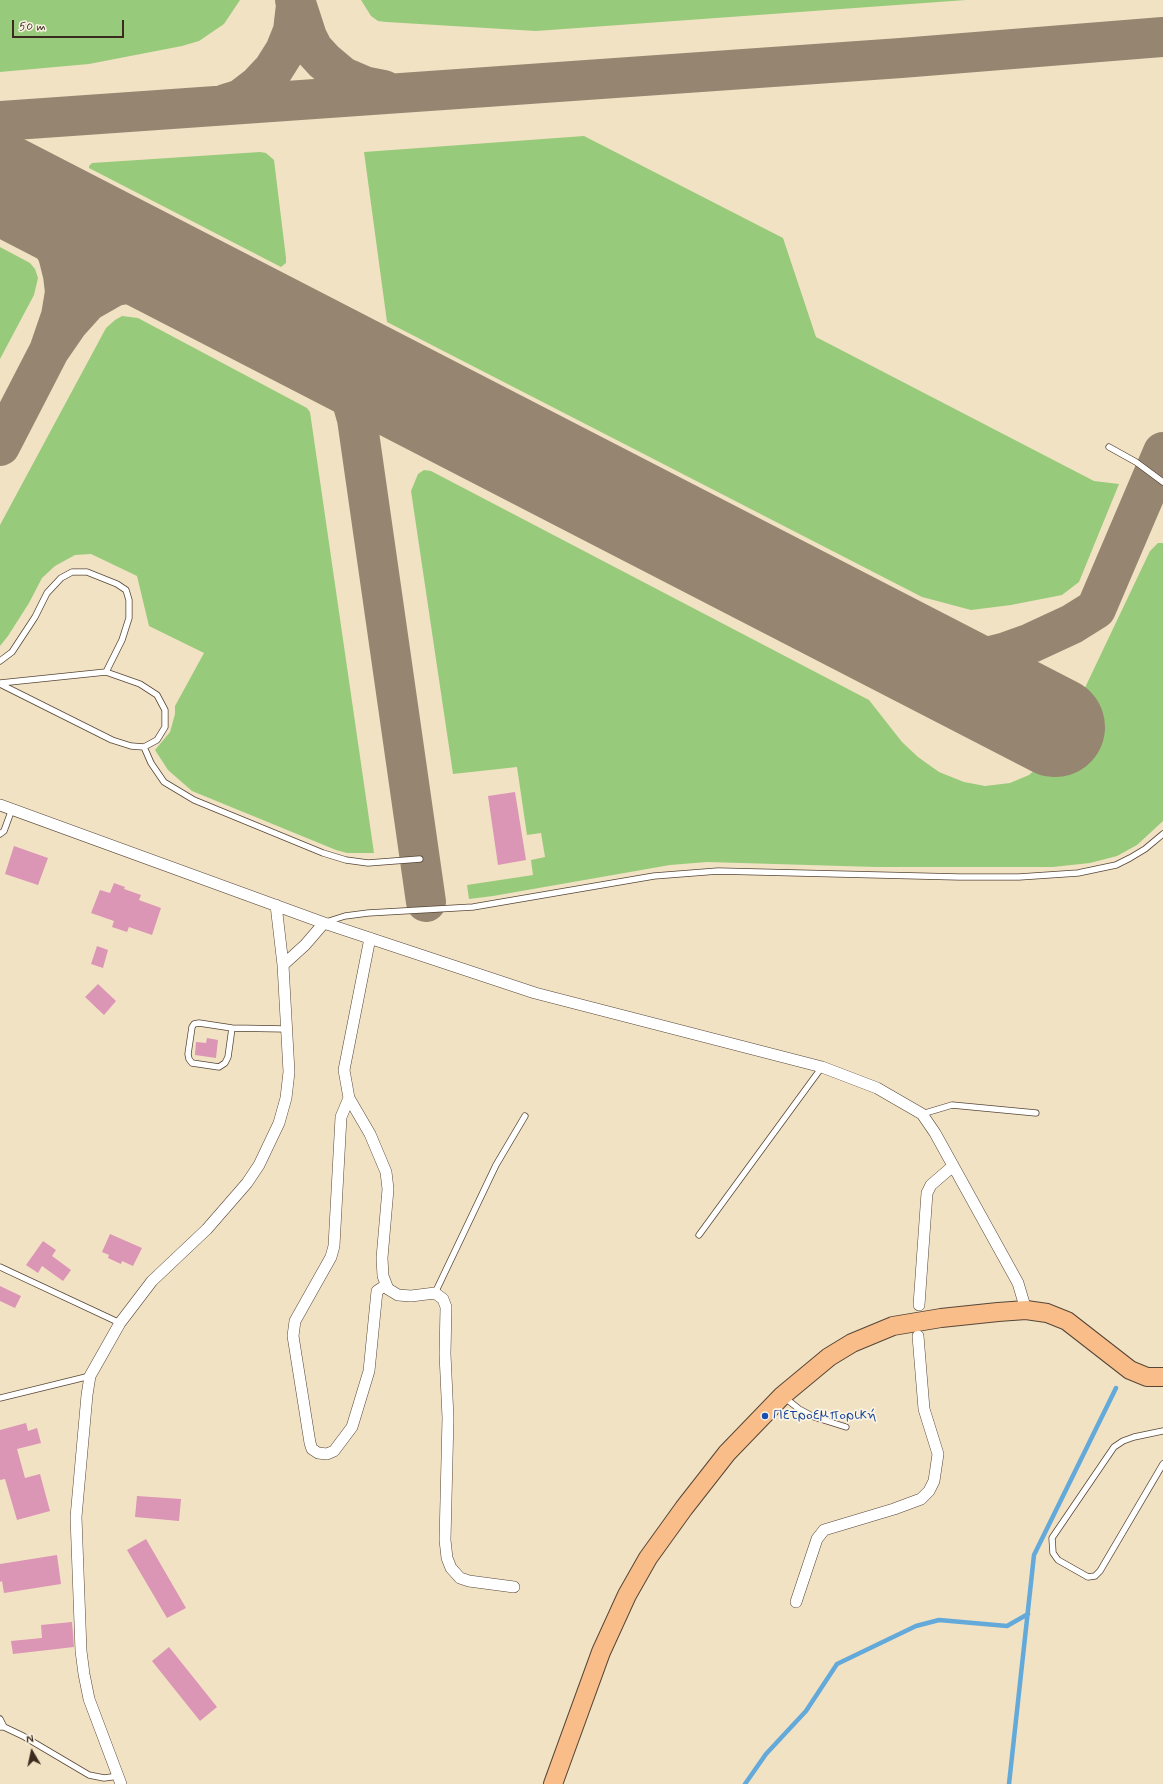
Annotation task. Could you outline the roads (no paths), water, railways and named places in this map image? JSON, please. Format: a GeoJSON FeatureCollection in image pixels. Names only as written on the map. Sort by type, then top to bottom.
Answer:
{"type":"FeatureCollection","features":[{"type":"Feature","properties":{"kind":"main road"},"geometry":{"type":"LineString","coordinates":[[553,1784],[602,1652],[624,1601],[638,1574],[670,1526],[727,1453],[782,1396],[818,1365],[840,1350],[882,1330],[907,1323],[1012,1310],[1026,1310],[1046,1313],[1067,1321],[1130,1370],[1147,1377],[1163,1377]]}},
{"type":"Feature","properties":{"kind":"street"},"geometry":{"type":"LineString","coordinates":[[0,805],[324,923],[543,995],[822,1068],[877,1088],[906,1103],[922,1114],[935,1133],[1018,1283],[1026,1310]]}},
{"type":"Feature","properties":{"kind":"street"},"geometry":{"type":"LineString","coordinates":[[120,1780],[89,1699],[81,1651],[76,1517],[90,1376],[120,1323],[152,1281],[232,1202],[259,1165],[279,1123],[286,1098],[289,1072],[283,965],[276,905]]}},
{"type":"Feature","properties":{"kind":"street"},"geometry":{"type":"LineString","coordinates":[[283,965],[305,945],[324,923]]}},
{"type":"Feature","properties":{"kind":"street"},"geometry":{"type":"LineString","coordinates":[[370,938],[344,1070],[350,1098],[370,1134],[386,1172],[388,1189],[382,1258],[383,1276],[388,1289],[398,1295],[411,1296],[434,1293],[443,1299],[446,1307],[445,1354],[448,1418],[445,1540],[446,1558],[451,1568],[460,1578],[469,1581],[514,1588]]}},
{"type":"Feature","properties":{"kind":"street"},"geometry":{"type":"LineString","coordinates":[[350,1098],[341,1117],[334,1246],[331,1257],[295,1321],[293,1336],[310,1443],[312,1450],[318,1453],[327,1454],[334,1451],[352,1427],[370,1371],[377,1291],[386,1285]]}},
{"type":"Feature","properties":{"kind":"street"},"geometry":{"type":"LineString","coordinates":[[919,1305],[927,1194],[931,1185],[953,1166]]}},
{"type":"Feature","properties":{"kind":"street"},"geometry":{"type":"LineString","coordinates":[[796,1602],[817,1538],[824,1530],[894,1510],[922,1499],[929,1491],[934,1481],[938,1454],[924,1409],[918,1336]]}},
{"type":"Feature","properties":{"kind":"lane"},"geometry":{"type":"LineString","coordinates":[[1109,447],[1136,462],[1163,482]]}},
{"type":"Feature","properties":{"kind":"lane"},"geometry":{"type":"LineString","coordinates":[[0,661],[12,652],[36,617],[47,593],[61,578],[72,572],[87,572],[117,584],[126,590],[129,600],[129,618],[124,633],[106,672]]}},
{"type":"Feature","properties":{"kind":"lane"},"geometry":{"type":"LineString","coordinates":[[106,672],[140,684],[157,695],[165,710],[165,727],[157,740],[144,747],[131,746],[112,740],[0,684],[106,672]]}},
{"type":"Feature","properties":{"kind":"lane"},"geometry":{"type":"LineString","coordinates":[[144,747],[151,763],[164,782],[194,800],[323,854],[346,860],[368,863],[420,859]]}},
{"type":"Feature","properties":{"kind":"lane"},"geometry":{"type":"LineString","coordinates":[[0,834],[4,831],[12,809]]}},
{"type":"Feature","properties":{"kind":"lane"},"geometry":{"type":"LineString","coordinates":[[324,923],[344,916],[368,913],[473,907],[654,876],[718,871],[959,877],[1019,877],[1078,873],[1116,865],[1145,849],[1163,834]]}},
{"type":"Feature","properties":{"kind":"lane"},"geometry":{"type":"LineString","coordinates":[[232,1028],[228,1057],[225,1063],[219,1066],[192,1063],[189,1060],[188,1054],[192,1027],[194,1024],[198,1023],[232,1028],[286,1029]]}},
{"type":"Feature","properties":{"kind":"lane"},"geometry":{"type":"LineString","coordinates":[[699,1235],[822,1068]]}},
{"type":"Feature","properties":{"kind":"lane"},"geometry":{"type":"LineString","coordinates":[[922,1114],[952,1105],[1036,1112]]}},
{"type":"Feature","properties":{"kind":"lane"},"geometry":{"type":"LineString","coordinates":[[434,1293],[496,1165],[525,1116]]}},
{"type":"Feature","properties":{"kind":"lane"},"geometry":{"type":"LineString","coordinates":[[0,1267],[120,1323]]}},
{"type":"Feature","properties":{"kind":"lane"},"geometry":{"type":"LineString","coordinates":[[0,1398],[90,1376]]}},
{"type":"Feature","properties":{"kind":"lane"},"geometry":{"type":"LineString","coordinates":[[782,1396],[799,1409],[814,1417],[846,1427]]}},
{"type":"Feature","properties":{"kind":"lane"},"geometry":{"type":"LineString","coordinates":[[1163,1431],[1134,1437],[1123,1441],[1114,1447],[1052,1538],[1053,1553],[1058,1560],[1088,1577],[1095,1576],[1100,1571],[1163,1464]]}},
{"type":"Feature","properties":{"kind":"lane"},"geometry":{"type":"LineString","coordinates":[[0,1719],[2,1727],[23,1736],[89,1774],[120,1780]]}},
{"type":"Feature","properties":{"kind":"waterway"},"geometry":{"type":"LineString","coordinates":[[1009,1784],[1034,1555],[1116,1388]]}},
{"type":"Feature","properties":{"kind":"waterway"},"geometry":{"type":"LineString","coordinates":[[745,1784],[766,1754],[806,1711],[837,1664],[916,1626],[939,1620],[1007,1626],[1028,1614]]}},
{"type":"Feature","properties":{"kind":"place","name":"Πετροεμπορική"},"geometry":{"type":"Point","coordinates":[765,1416]}}]}
